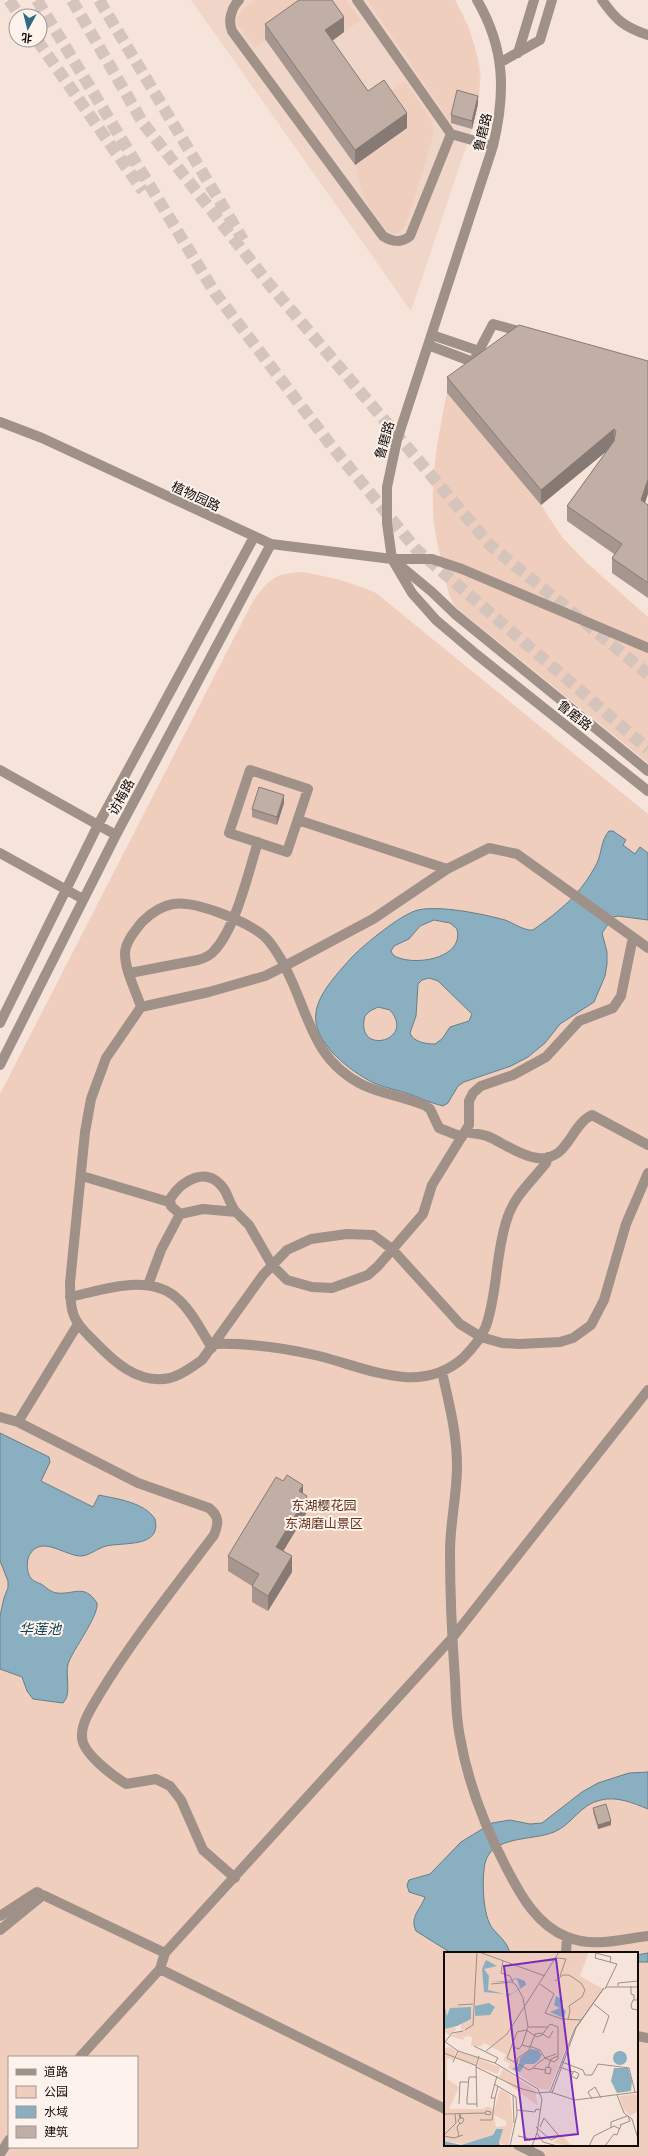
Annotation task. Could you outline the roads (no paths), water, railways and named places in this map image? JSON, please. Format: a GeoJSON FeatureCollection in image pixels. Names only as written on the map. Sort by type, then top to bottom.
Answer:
{"type":"FeatureCollection","features":[{"type":"Feature","properties":{"kind":"street"},"geometry":{"type":"LineString","coordinates":[[239,0],[235,4],[231,15],[232,32],[383,236],[388,240],[401,241],[410,236],[451,134]]}},
{"type":"Feature","properties":{"kind":"street"},"geometry":{"type":"LineString","coordinates":[[357,0],[451,134],[494,146]]}},
{"type":"Feature","properties":{"kind":"street","name":"鲁磨路"},"geometry":{"type":"LineString","coordinates":[[477,0],[491,28],[501,62],[502,99],[500,119],[494,146],[428,345],[389,470],[387,524],[392,559],[412,593],[436,620],[476,654],[648,790]]}},
{"type":"Feature","properties":{"kind":"street"},"geometry":{"type":"LineString","coordinates":[[518,53],[534,0]]}},
{"type":"Feature","properties":{"kind":"street"},"geometry":{"type":"LineString","coordinates":[[501,62],[540,40],[552,0]]}},
{"type":"Feature","properties":{"kind":"street"},"geometry":{"type":"LineString","coordinates":[[602,0],[615,18],[623,24],[648,35]]}},
{"type":"Feature","properties":{"kind":"street"},"geometry":{"type":"LineString","coordinates":[[428,345],[473,362],[493,324],[537,337]]}},
{"type":"Feature","properties":{"kind":"street"},"geometry":{"type":"LineString","coordinates":[[432,335],[479,350]]}},
{"type":"Feature","properties":{"kind":"street","name":"植物园路"},"geometry":{"type":"LineString","coordinates":[[0,422],[42,438],[271,544],[392,559],[432,559],[462,569],[648,648]]}},
{"type":"Feature","properties":{"kind":"street","name":"访梅路"},"geometry":{"type":"LineString","coordinates":[[0,1023],[98,825],[254,537]]}},
{"type":"Feature","properties":{"kind":"street","name":"访梅路"},"geometry":{"type":"LineString","coordinates":[[0,1065],[116,835],[271,544]]}},
{"type":"Feature","properties":{"kind":"street"},"geometry":{"type":"LineString","coordinates":[[392,559],[432,592],[455,614],[648,771]]}},
{"type":"Feature","properties":{"kind":"street"},"geometry":{"type":"LineString","coordinates":[[0,770],[116,835]]}},
{"type":"Feature","properties":{"kind":"street"},"geometry":{"type":"LineString","coordinates":[[250,770],[308,789],[287,852],[258,842],[229,833],[250,770]]}},
{"type":"Feature","properties":{"kind":"street"},"geometry":{"type":"LineString","coordinates":[[298,820],[448,869]]}},
{"type":"Feature","properties":{"kind":"street"},"geometry":{"type":"LineString","coordinates":[[130,972],[208,957],[217,948],[232,920],[258,842]]}},
{"type":"Feature","properties":{"kind":"street"},"geometry":{"type":"LineString","coordinates":[[648,948],[517,854],[493,848],[448,869],[373,919],[285,966],[259,978],[209,992],[141,1007],[106,1058],[94,1089],[88,1114],[70,1297],[74,1315],[78,1324],[105,1353],[124,1369],[152,1378],[169,1378],[190,1369],[213,1346],[248,1295],[272,1265],[287,1250],[302,1242],[328,1236],[358,1234],[373,1236],[392,1249],[434,1293],[460,1324],[481,1337],[502,1343],[542,1344],[574,1338],[591,1325],[604,1300],[626,1224],[648,1173]]}},
{"type":"Feature","properties":{"kind":"street"},"geometry":{"type":"LineString","coordinates":[[0,853],[83,899]]}},
{"type":"Feature","properties":{"kind":"street"},"geometry":{"type":"LineString","coordinates":[[141,1007],[125,955],[128,943],[146,919],[162,907],[174,904],[186,904],[250,926],[265,937],[285,966],[298,992],[313,1036],[322,1052],[338,1069],[364,1085],[426,1106],[430,1109],[439,1128],[464,1135],[485,1136],[530,1156],[548,1157],[559,1152],[584,1122],[592,1115],[648,1145]]}},
{"type":"Feature","properties":{"kind":"street"},"geometry":{"type":"LineString","coordinates":[[169,1202],[171,1196],[182,1183],[198,1177],[209,1179],[219,1184],[236,1212],[249,1224],[272,1265],[282,1276],[297,1284],[312,1287],[332,1288],[368,1275],[423,1214],[432,1185],[464,1135],[470,1121],[470,1096],[477,1089],[513,1075],[546,1057],[579,1021],[613,1008],[621,996],[633,937]]}},
{"type":"Feature","properties":{"kind":"street"},"geometry":{"type":"LineString","coordinates":[[213,1346],[232,1344],[298,1352],[395,1376],[424,1377],[442,1372],[469,1352],[481,1337],[490,1309],[507,1220],[515,1201],[546,1163],[548,1157]]}},
{"type":"Feature","properties":{"kind":"street"},"geometry":{"type":"LineString","coordinates":[[82,1176],[169,1202],[173,1209],[180,1214]]}},
{"type":"Feature","properties":{"kind":"street"},"geometry":{"type":"LineString","coordinates":[[220,1210],[229,1200]]}},
{"type":"Feature","properties":{"kind":"street"},"geometry":{"type":"LineString","coordinates":[[148,1285],[161,1250],[180,1214],[195,1209],[236,1212]]}},
{"type":"Feature","properties":{"kind":"street"},"geometry":{"type":"LineString","coordinates":[[70,1297],[128,1286],[148,1285],[163,1290],[178,1299],[213,1346]]}},
{"type":"Feature","properties":{"kind":"street"},"geometry":{"type":"LineString","coordinates":[[18,1422],[78,1324]]}},
{"type":"Feature","properties":{"kind":"street"},"geometry":{"type":"LineString","coordinates":[[442,1372],[454,1428],[457,1460],[457,1482],[450,1551],[452,1637],[459,1735],[466,1766],[481,1816],[516,1885],[535,1914],[550,1928],[567,1937],[594,1943],[648,1936]]}},
{"type":"Feature","properties":{"kind":"street"},"geometry":{"type":"LineString","coordinates":[[81,2056],[160,1969],[166,1953],[452,1637],[648,1390]]}},
{"type":"Feature","properties":{"kind":"street"},"geometry":{"type":"LineString","coordinates":[[0,1417],[18,1422],[138,1483],[209,1508],[218,1517],[214,1535],[114,1669],[84,1723],[82,1737],[89,1753],[126,1784],[156,1779],[170,1786],[181,1800],[203,1850],[235,1878]]}},
{"type":"Feature","properties":{"kind":"street"},"geometry":{"type":"LineString","coordinates":[[0,1916],[37,1892],[166,1953]]}},
{"type":"Feature","properties":{"kind":"street"},"geometry":{"type":"LineString","coordinates":[[0,1930],[43,1895]]}},
{"type":"Feature","properties":{"kind":"street"},"geometry":{"type":"LineString","coordinates":[[566,1952],[567,1937]]}},
{"type":"Feature","properties":{"kind":"street"},"geometry":{"type":"LineString","coordinates":[[160,1969],[444,2109]]}},
{"type":"Feature","properties":{"kind":"street"},"geometry":{"type":"LineString","coordinates":[[638,2036],[648,2038]]}},
{"type":"Feature","properties":{"kind":"street"},"geometry":{"type":"LineString","coordinates":[[0,2154],[8,2142]]}},
{"type":"Feature","properties":{"kind":"street"},"geometry":{"type":"LineString","coordinates":[[520,2146],[540,2156]]}},
{"type":"Feature","properties":{"kind":"water"},"geometry":{"type":"Polygon","coordinates":[[[609,831],[613,831],[626,840],[623,845],[635,854],[640,847],[648,853],[648,920],[618,916],[613,917],[602,933],[607,952],[607,964],[605,976],[594,1002],[560,1024],[545,1043],[528,1057],[511,1066],[464,1082],[458,1086],[448,1103],[443,1106],[374,1083],[344,1064],[326,1045],[316,1023],[316,1012],[321,997],[330,983],[352,957],[384,930],[402,917],[418,910],[449,909],[505,920],[523,928],[533,930],[570,901],[584,884],[597,863],[606,835],[609,831]],[[434,920],[420,926],[409,939],[394,946],[391,951],[393,955],[401,959],[423,960],[445,954],[453,948],[457,940],[457,929],[450,923],[434,920]],[[429,978],[422,980],[418,984],[416,1016],[410,1033],[414,1039],[424,1043],[435,1044],[442,1039],[450,1027],[469,1021],[472,1014],[438,981],[429,978]],[[378,1007],[370,1011],[365,1016],[364,1029],[368,1037],[375,1040],[384,1040],[391,1036],[396,1030],[396,1021],[390,1010],[378,1007]]]}},
{"type":"Feature","properties":{"kind":"water","name":"华莲池"},"geometry":{"type":"Polygon","coordinates":[[[0,1433],[49,1457],[50,1462],[41,1481],[93,1507],[99,1495],[130,1502],[150,1513],[155,1519],[156,1528],[153,1535],[140,1542],[106,1546],[87,1555],[81,1556],[47,1546],[41,1546],[30,1554],[27,1562],[27,1568],[32,1580],[41,1584],[50,1591],[57,1593],[78,1591],[88,1593],[97,1603],[97,1609],[94,1616],[68,1664],[68,1690],[66,1699],[63,1703],[33,1699],[27,1691],[22,1677],[0,1669],[0,1616],[8,1588],[8,1581],[0,1561],[0,1433]]]}},
{"type":"Feature","properties":{"kind":"water"},"geometry":{"type":"Polygon","coordinates":[[[648,1772],[648,1809],[631,1802],[613,1799],[601,1800],[587,1806],[566,1825],[554,1832],[504,1843],[489,1854],[485,1863],[483,1878],[485,1906],[489,1923],[505,1943],[510,1952],[449,1952],[416,1931],[414,1921],[416,1913],[425,1897],[409,1892],[407,1885],[409,1880],[430,1874],[461,1842],[492,1823],[510,1820],[530,1824],[542,1823],[582,1792],[598,1783],[629,1773],[648,1772]]]}},
{"type":"Feature","properties":{"kind":"water"},"geometry":{"type":"Polygon","coordinates":[[[648,1953],[648,1962],[638,1962],[638,1955],[648,1953]]]}},
{"type":"Feature","properties":{"kind":"tunnel"},"geometry":{"type":"LineString","coordinates":[[9,0],[14,8]]}},
{"type":"Feature","properties":{"kind":"tunnel"},"geometry":{"type":"LineString","coordinates":[[37,0],[215,293],[330,444],[416,549],[648,749]]}},
{"type":"Feature","properties":{"kind":"tunnel"},"geometry":{"type":"LineString","coordinates":[[72,0],[143,123],[269,284],[491,546],[648,674]]}},
{"type":"Feature","properties":{"kind":"tunnel"},"geometry":{"type":"LineString","coordinates":[[99,0],[243,240]]}},
{"type":"Feature","properties":{"kind":"tunnel"},"geometry":{"type":"LineString","coordinates":[[43,48],[143,191]]}},
{"type":"Feature","properties":{"kind":"park label","name":"东湖樱花园"},"geometry":{"type":"Point","coordinates":[324,1505]}},
{"type":"Feature","properties":{"kind":"park label","name":"东湖磨山景区"},"geometry":{"type":"Point","coordinates":[324,1523]}}]}
